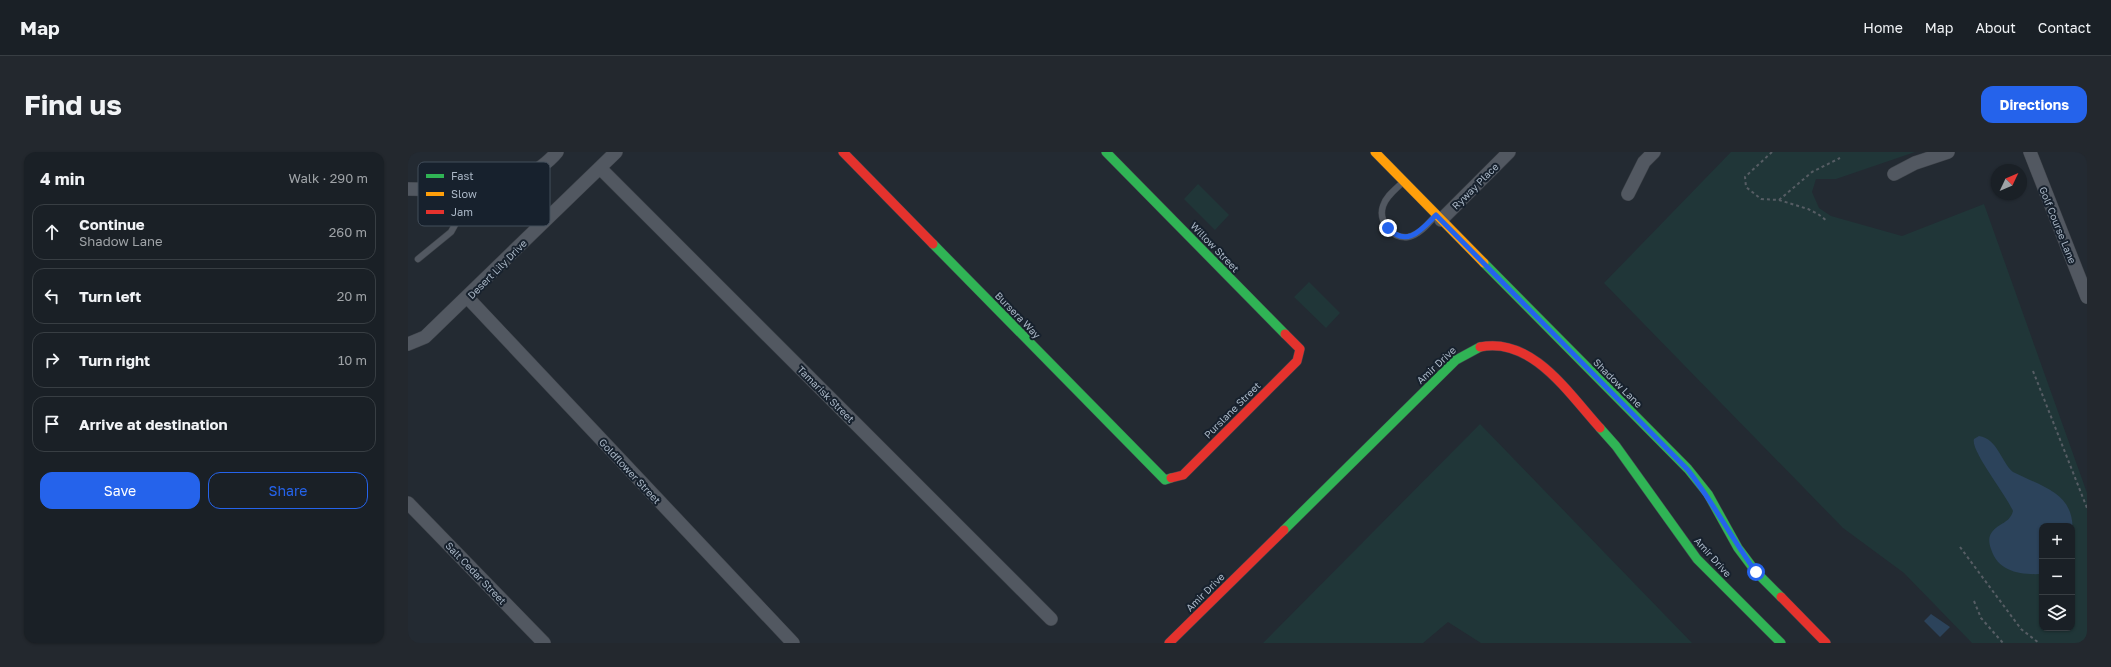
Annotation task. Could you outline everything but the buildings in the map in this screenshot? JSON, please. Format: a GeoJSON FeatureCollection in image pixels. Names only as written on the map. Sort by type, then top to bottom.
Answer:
{"type":"FeatureCollection","features":[{"type":"Feature","properties":{"kind":"street"},"geometry":{"type":"LineString","coordinates":[[548,162],[557,152]]}},
{"type":"Feature","properties":{"kind":"street","name":"Desert Lily Drive"},"geometry":{"type":"LineString","coordinates":[[550,217],[616,152]]}},
{"type":"Feature","properties":{"kind":"street","name":"Bursera Way"},"geometry":{"type":"LineString","coordinates":[[844,152],[1165,480],[1183,475]]}},
{"type":"Feature","properties":{"kind":"street","name":"Willow Street"},"geometry":{"type":"LineString","coordinates":[[1106,152],[1300,349],[1298,361]]}},
{"type":"Feature","properties":{"kind":"street","name":"Shadow Lane"},"geometry":{"type":"LineString","coordinates":[[1375,152],[1688,470],[1708,494],[1738,548],[1756,572],[1826,643]]}},
{"type":"Feature","properties":{"kind":"street","name":"Ryway Place"},"geometry":{"type":"LineString","coordinates":[[1438,217],[1509,152]]}},
{"type":"Feature","properties":{"kind":"street"},"geometry":{"type":"LineString","coordinates":[[1628,194],[1644,162],[1654,152]]}},
{"type":"Feature","properties":{"kind":"street"},"geometry":{"type":"LineString","coordinates":[[1894,174],[1915,163],[1948,152]]}},
{"type":"Feature","properties":{"kind":"street","name":"Golf Course Lane"},"geometry":{"type":"LineString","coordinates":[[2030,152],[2087,297]]}},
{"type":"Feature","properties":{"kind":"street","name":"Tamarisk Street"},"geometry":{"type":"LineString","coordinates":[[600,168],[1051,619]]}},
{"type":"Feature","properties":{"kind":"street","name":"Desert Lily Drive"},"geometry":{"type":"LineString","coordinates":[[408,344],[425,337],[468,298],[541,226]]}},
{"type":"Feature","properties":{"kind":"street","name":"Goldflower Street"},"geometry":{"type":"LineString","coordinates":[[468,298],[793,643]]}},
{"type":"Feature","properties":{"kind":"street","name":"Amir Drive"},"geometry":{"type":"LineString","coordinates":[[1170,643],[1456,360],[1476,348],[1488,344],[1502,344],[1523,351],[1545,368],[1616,446],[1697,559],[1781,643]]}},
{"type":"Feature","properties":{"kind":"street","name":"Purslane Street"},"geometry":{"type":"LineString","coordinates":[[1183,475],[1298,361]]}},
{"type":"Feature","properties":{"kind":"street","name":"Salt Cedar Street"},"geometry":{"type":"LineString","coordinates":[[408,503],[544,643]]}},
{"type":"Feature","properties":{"kind":"lane"},"geometry":{"type":"LineString","coordinates":[[1404,181],[1386,200],[1383,207],[1382,214],[1384,222],[1394,234],[1400,237],[1409,237],[1417,233],[1438,217]]}},
{"type":"Feature","properties":{"kind":"lane"},"geometry":{"type":"LineString","coordinates":[[418,259],[451,232],[454,226]]}},
{"type":"Feature","properties":{"kind":"path"},"geometry":{"type":"LineString","coordinates":[[1772,152],[1748,172],[1744,181],[1750,191],[1761,199],[1780,200],[1808,209],[1827,221]]}},
{"type":"Feature","properties":{"kind":"path"},"geometry":{"type":"LineString","coordinates":[[1780,200],[1812,172],[1840,158]]}},
{"type":"Feature","properties":{"kind":"path"},"geometry":{"type":"LineString","coordinates":[[2032,371],[2087,508]]}},
{"type":"Feature","properties":{"kind":"path"},"geometry":{"type":"LineString","coordinates":[[1960,547],[2021,629],[2039,643]]}},
{"type":"Feature","properties":{"kind":"path"},"geometry":{"type":"LineString","coordinates":[[1974,601],[1981,618],[2003,643]]}},
{"type":"Feature","properties":{"kind":"green space"},"geometry":{"type":"Polygon","coordinates":[[[1731,152],[1915,152],[1836,179],[1816,179],[1812,192],[1819,208],[1831,216],[1902,236],[1984,204],[2087,493],[2087,643],[1972,643],[1904,573],[1843,528],[1604,283],[1731,152]]]}},
{"type":"Feature","properties":{"kind":"green space"},"geometry":{"type":"Polygon","coordinates":[[[1198,184],[1229,215],[1215,230],[1184,199],[1198,184]]]}},
{"type":"Feature","properties":{"kind":"green space"},"geometry":{"type":"Polygon","coordinates":[[[1309,282],[1340,313],[1326,328],[1294,297],[1309,282]]]}},
{"type":"Feature","properties":{"kind":"green space"},"geometry":{"type":"Polygon","coordinates":[[[1480,424],[1692,643],[1481,643],[1448,622],[1423,643],[1263,643],[1480,424]]]}},
{"type":"Feature","properties":{"kind":"water"},"geometry":{"type":"Polygon","coordinates":[[[1979,436],[1991,441],[2013,472],[2047,488],[2056,494],[2064,502],[2069,511],[2072,523],[2039,523],[2039,574],[2018,573],[1999,563],[1994,557],[1989,540],[1990,536],[1995,529],[2007,521],[2012,515],[2013,511],[1983,463],[1974,445],[1974,439],[1979,436]]]}},
{"type":"Feature","properties":{"kind":"water"},"geometry":{"type":"Polygon","coordinates":[[[1931,614],[1950,627],[1940,637],[1924,621],[1931,614]]]}},
{"type":"Feature","properties":{"kind":"traffic: fast"},"geometry":{"type":"LineString","coordinates":[[1106,152],[1285,334]]}},
{"type":"Feature","properties":{"kind":"traffic: fast"},"geometry":{"type":"LineString","coordinates":[[933,244],[1165,480],[1171,478]]}},
{"type":"Feature","properties":{"kind":"traffic: fast"},"geometry":{"type":"LineString","coordinates":[[1484,263],[1688,469],[1708,494],[1738,548],[1756,572],[1781,597]]}},
{"type":"Feature","properties":{"kind":"traffic: fast"},"geometry":{"type":"LineString","coordinates":[[1284,530],[1456,360],[1480,347]]}},
{"type":"Feature","properties":{"kind":"traffic: fast"},"geometry":{"type":"LineString","coordinates":[[1600,428],[1616,446],[1697,559],[1781,643]]}},
{"type":"Feature","properties":{"kind":"traffic: slow"},"geometry":{"type":"LineString","coordinates":[[1375,152],[1484,263]]}},
{"type":"Feature","properties":{"kind":"traffic: jam"},"geometry":{"type":"LineString","coordinates":[[843,152],[933,244]]}},
{"type":"Feature","properties":{"kind":"traffic: jam"},"geometry":{"type":"LineString","coordinates":[[1171,478],[1183,475],[1297,361],[1300,349],[1285,334]]}},
{"type":"Feature","properties":{"kind":"traffic: jam"},"geometry":{"type":"LineString","coordinates":[[1480,347],[1499,346],[1516,350],[1533,359],[1562,385],[1600,428]]}},
{"type":"Feature","properties":{"kind":"traffic: jam"},"geometry":{"type":"LineString","coordinates":[[1169,643],[1284,530]]}},
{"type":"Feature","properties":{"kind":"traffic: jam"},"geometry":{"type":"LineString","coordinates":[[1781,597],[1826,643]]}},
{"type":"Feature","properties":{"kind":"route"},"geometry":{"type":"LineString","coordinates":[[1388,228],[1400,237],[1409,237],[1417,233],[1436,215],[1688,470],[1708,494],[1738,548],[1756,572]]}}]}
